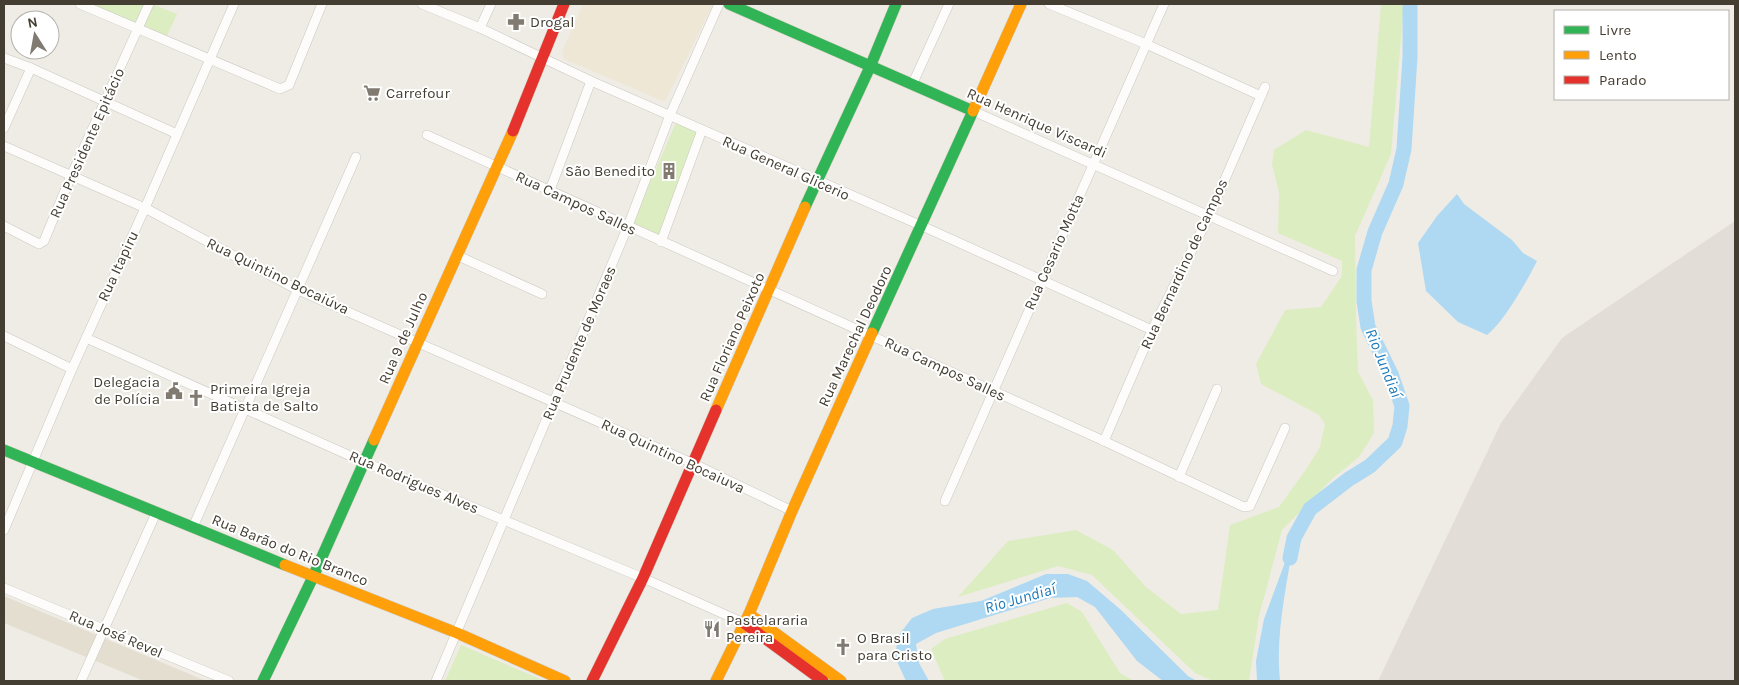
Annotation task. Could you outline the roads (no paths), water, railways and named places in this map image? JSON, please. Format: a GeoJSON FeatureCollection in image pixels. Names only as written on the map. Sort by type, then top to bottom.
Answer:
{"type":"FeatureCollection","features":[{"type":"Feature","properties":{"kind":"main road","name":"Rua 9 de Julho"},"geometry":{"type":"LineString","coordinates":[[263,681],[313,577],[497,166],[521,112],[564,4]]}},
{"type":"Feature","properties":{"kind":"main road","name":"Rua Henrique Viscardi"},"geometry":{"type":"LineString","coordinates":[[728,4],[973,111]]}},
{"type":"Feature","properties":{"kind":"main road","name":"Rua Floriano Peixoto"},"geometry":{"type":"LineString","coordinates":[[592,681],[643,578],[816,181],[870,67],[896,4]]}},
{"type":"Feature","properties":{"kind":"main road","name":"Rua Marechal Deodoro"},"geometry":{"type":"LineString","coordinates":[[716,681],[1022,4]]}},
{"type":"Feature","properties":{"kind":"main road","name":"Rua Barão do Rio Branco"},"geometry":{"type":"LineString","coordinates":[[4,450],[313,577],[458,633],[565,681]]}},
{"type":"Feature","properties":{"kind":"main road"},"geometry":{"type":"LineString","coordinates":[[746,618],[823,681]]}},
{"type":"Feature","properties":{"kind":"main road"},"geometry":{"type":"LineString","coordinates":[[746,618],[841,681]]}},
{"type":"Feature","properties":{"kind":"street"},"geometry":{"type":"LineString","coordinates":[[80,4],[280,89],[289,86],[322,4]]}},
{"type":"Feature","properties":{"kind":"street","name":"Rua Presidente Epitácio"},"geometry":{"type":"LineString","coordinates":[[4,226],[39,244],[44,241],[104,101],[149,4]]}},
{"type":"Feature","properties":{"kind":"street","name":"Rua Itapiru"},"geometry":{"type":"LineString","coordinates":[[4,530],[72,369],[234,4]]}},
{"type":"Feature","properties":{"kind":"street","name":"Rua General Glicerio"},"geometry":{"type":"LineString","coordinates":[[422,4],[480,28],[591,81],[922,226],[1152,330]]}},
{"type":"Feature","properties":{"kind":"street"},"geometry":{"type":"LineString","coordinates":[[480,28],[490,4]]}},
{"type":"Feature","properties":{"kind":"street","name":"Rua Prudente de Moraes"},"geometry":{"type":"LineString","coordinates":[[436,681],[458,633],[628,226],[670,115],[719,4]]}},
{"type":"Feature","properties":{"kind":"street"},"geometry":{"type":"LineString","coordinates":[[912,85],[949,4]]}},
{"type":"Feature","properties":{"kind":"street"},"geometry":{"type":"LineString","coordinates":[[1049,4],[1146,44],[1261,96]]}},
{"type":"Feature","properties":{"kind":"street","name":"Rua Cesario Motta"},"geometry":{"type":"LineString","coordinates":[[944,501],[1164,4]]}},
{"type":"Feature","properties":{"kind":"street"},"geometry":{"type":"LineString","coordinates":[[4,58],[31,68],[177,134]]}},
{"type":"Feature","properties":{"kind":"street"},"geometry":{"type":"LineString","coordinates":[[4,128],[31,68]]}},
{"type":"Feature","properties":{"kind":"street"},"geometry":{"type":"LineString","coordinates":[[550,190],[591,81]]}},
{"type":"Feature","properties":{"kind":"street","name":"Rua Bernardino de Campos"},"geometry":{"type":"LineString","coordinates":[[1104,441],[1152,330],[1209,216],[1265,87]]}},
{"type":"Feature","properties":{"kind":"street","name":"Rua Henrique Viscardi"},"geometry":{"type":"LineString","coordinates":[[973,111],[1333,271]]}},
{"type":"Feature","properties":{"kind":"street"},"geometry":{"type":"LineString","coordinates":[[661,242],[702,130]]}},
{"type":"Feature","properties":{"kind":"street","name":"Rua Campos Salles"},"geometry":{"type":"LineString","coordinates":[[427,135],[1104,441],[1244,507],[1250,506],[1285,428]]}},
{"type":"Feature","properties":{"kind":"street","name":"Rua Quintino Bocaiúva"},"geometry":{"type":"LineString","coordinates":[[4,146],[145,208],[298,290],[554,402]]}},
{"type":"Feature","properties":{"kind":"street"},"geometry":{"type":"LineString","coordinates":[[193,527],[356,158]]}},
{"type":"Feature","properties":{"kind":"street"},"geometry":{"type":"LineString","coordinates":[[456,255],[542,294]]}},
{"type":"Feature","properties":{"kind":"street"},"geometry":{"type":"LineString","coordinates":[[4,336],[72,369]]}},
{"type":"Feature","properties":{"kind":"street","name":"Rua Rodrigues Alves"},"geometry":{"type":"LineString","coordinates":[[86,338],[364,462],[643,578],[746,618]]}},
{"type":"Feature","properties":{"kind":"street"},"geometry":{"type":"LineString","coordinates":[[1179,477],[1217,389]]}},
{"type":"Feature","properties":{"kind":"street","name":"Rua Quintino Bocaiuva"},"geometry":{"type":"LineString","coordinates":[[554,402],[692,463],[792,511]]}},
{"type":"Feature","properties":{"kind":"street"},"geometry":{"type":"LineString","coordinates":[[81,681],[106,630],[156,513]]}},
{"type":"Feature","properties":{"kind":"street","name":"Rua José Revel"},"geometry":{"type":"LineString","coordinates":[[4,588],[229,681]]}},
{"type":"Feature","properties":{"kind":"water"},"geometry":{"type":"Polygon","coordinates":[[[1457,194],[1464,204],[1512,240],[1523,253],[1537,261],[1508,311],[1487,335],[1458,322],[1426,291],[1418,243],[1437,216],[1457,194]]]}},
{"type":"Feature","properties":{"kind":"water"},"geometry":{"type":"Polygon","coordinates":[[[1294,538],[1280,627],[1280,681],[1257,681],[1256,661],[1264,619],[1294,538]]]}},
{"type":"Feature","properties":{"kind":"water"},"geometry":{"type":"Polygon","coordinates":[[[1046,574],[1068,574],[1087,581],[1121,610],[1188,676],[1197,681],[1163,681],[1137,661],[1095,607],[1077,597],[1050,598],[936,633],[916,644],[919,663],[929,681],[906,681],[895,657],[898,636],[912,618],[933,609],[981,601],[1046,574]]]}},
{"type":"Feature","properties":{"kind":"waterway","name":"Rio Jundiaí"},"geometry":{"type":"LineString","coordinates":[[1290,558],[1294,538],[1310,509],[1349,479],[1370,466],[1395,442],[1400,426],[1402,406],[1391,374],[1368,327],[1364,301],[1364,270],[1375,232],[1396,184],[1404,149],[1410,57],[1410,4]]}},
{"type":"Feature","properties":{"kind":"place","name":"Drogal"},"geometry":{"type":"Point","coordinates":[516,22]}},
{"type":"Feature","properties":{"kind":"place","name":"Carrefour"},"geometry":{"type":"Point","coordinates":[372,93]}},
{"type":"Feature","properties":{"kind":"place","name":"São Benedito"},"geometry":{"type":"Point","coordinates":[669,171]}},
{"type":"Feature","properties":{"kind":"place","name":"Delegacia de Polícia"},"geometry":{"type":"Point","coordinates":[174,391]}},
{"type":"Feature","properties":{"kind":"place","name":"Primeira Igreja Batista de Salto"},"geometry":{"type":"Point","coordinates":[196,398]}},
{"type":"Feature","properties":{"kind":"place","name":"Pastelararia Pereira"},"geometry":{"type":"Point","coordinates":[712,629]}},
{"type":"Feature","properties":{"kind":"place","name":"O Brasil para Cristo"},"geometry":{"type":"Point","coordinates":[843,647]}}]}
